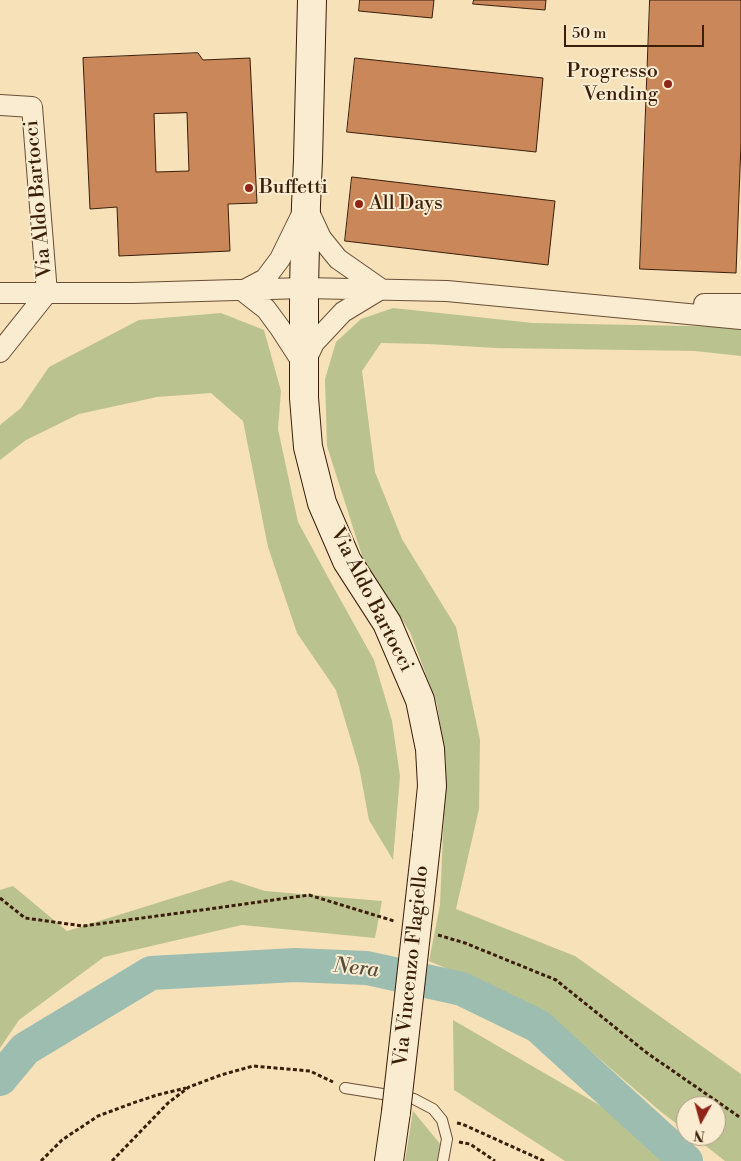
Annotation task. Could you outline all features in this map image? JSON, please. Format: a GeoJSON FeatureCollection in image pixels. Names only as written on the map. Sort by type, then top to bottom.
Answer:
{"type":"FeatureCollection","features":[{"type":"Feature","properties":{"kind":"main road","name":"Via Aldo Bartocci"},"geometry":{"type":"LineString","coordinates":[[312,0],[304,288],[304,398],[308,447],[322,503],[347,561],[387,623],[420,700],[430,749],[432,786],[427,836]]}},
{"type":"Feature","properties":{"kind":"main road","name":"Via Vincenzo Flagiello"},"geometry":{"type":"LineString","coordinates":[[389,1161],[427,836]]}},
{"type":"Feature","properties":{"kind":"street","name":"Via Aldo Bartocci"},"geometry":{"type":"LineString","coordinates":[[0,105],[32,107],[47,293],[0,352]]}},
{"type":"Feature","properties":{"kind":"street","name":"Via Aldo Bartocci"},"geometry":{"type":"LineString","coordinates":[[306,206],[321,238],[338,259],[381,289]]}},
{"type":"Feature","properties":{"kind":"street","name":"Via Aldo Bartocci"},"geometry":{"type":"LineString","coordinates":[[242,291],[265,280],[280,259],[306,206]]}},
{"type":"Feature","properties":{"kind":"street","name":"Via Aldo Bartocci"},"geometry":{"type":"LineString","coordinates":[[0,293],[133,293],[304,288],[447,290],[741,319]]}},
{"type":"Feature","properties":{"kind":"street","name":"Via Aldo Bartocci"},"geometry":{"type":"LineString","coordinates":[[304,365],[314,343],[343,312],[381,289]]}},
{"type":"Feature","properties":{"kind":"street"},"geometry":{"type":"LineString","coordinates":[[242,291],[266,308],[304,365]]}},
{"type":"Feature","properties":{"kind":"street","name":"Via Aldo Bartocci"},"geometry":{"type":"LineString","coordinates":[[617,308],[741,304]]}},
{"type":"Feature","properties":{"kind":"lane","name":"Via Vincenzo Flagiello"},"geometry":{"type":"LineString","coordinates":[[345,1088],[414,1099],[433,1109],[442,1120]]}},
{"type":"Feature","properties":{"kind":"lane"},"geometry":{"type":"LineString","coordinates":[[442,1120],[446,1139],[444,1161]]}},
{"type":"Feature","properties":{"kind":"path"},"geometry":{"type":"LineString","coordinates":[[0,898],[25,918],[83,926],[309,895],[401,923]]}},
{"type":"Feature","properties":{"kind":"path"},"geometry":{"type":"LineString","coordinates":[[437,935],[465,943],[556,980],[647,1053],[741,1118]]}},
{"type":"Feature","properties":{"kind":"path"},"geometry":{"type":"LineString","coordinates":[[41,1161],[62,1140],[98,1116],[149,1097],[189,1087],[253,1066],[310,1071],[345,1088]]}},
{"type":"Feature","properties":{"kind":"path"},"geometry":{"type":"LineString","coordinates":[[112,1161],[168,1104],[189,1087]]}},
{"type":"Feature","properties":{"kind":"path"},"geometry":{"type":"LineString","coordinates":[[442,1120],[462,1124],[544,1161]]}},
{"type":"Feature","properties":{"kind":"path"},"geometry":{"type":"LineString","coordinates":[[446,1139],[470,1144],[495,1161]]}},
{"type":"Feature","properties":{"kind":"green space"},"geometry":{"type":"Polygon","coordinates":[[[393,308],[533,323],[741,327],[741,356],[695,351],[496,348],[381,343],[362,371],[375,472],[402,539],[456,627],[480,740],[479,809],[456,909],[575,956],[741,1074],[741,1161],[725,1161],[706,1146],[726,1146],[726,1096],[676,1096],[676,1123],[544,1011],[429,961],[440,905],[446,763],[437,704],[410,632],[364,562],[327,446],[325,379],[336,342],[361,319],[393,308]]]}},
{"type":"Feature","properties":{"kind":"green space"},"geometry":{"type":"Polygon","coordinates":[[[221,313],[264,330],[281,391],[278,429],[298,522],[374,660],[392,721],[400,776],[393,860],[369,820],[359,767],[336,690],[297,633],[268,547],[243,421],[211,393],[157,397],[79,414],[26,440],[0,460],[0,425],[21,408],[49,367],[139,320],[221,313]]]}},
{"type":"Feature","properties":{"kind":"green space"},"geometry":{"type":"Polygon","coordinates":[[[231,880],[265,891],[382,901],[375,938],[242,925],[104,957],[19,1020],[0,1048],[0,890],[13,886],[67,931],[231,880]]]}},
{"type":"Feature","properties":{"kind":"green space"},"geometry":{"type":"Polygon","coordinates":[[[453,1020],[620,1117],[665,1161],[565,1161],[454,1090],[453,1020]]]}},
{"type":"Feature","properties":{"kind":"green space"},"geometry":{"type":"Polygon","coordinates":[[[413,1111],[441,1145],[439,1161],[405,1161],[413,1111]]]}},
{"type":"Feature","properties":{"kind":"building"},"geometry":{"type":"Polygon","coordinates":[[[360,0],[434,0],[432,18],[359,11],[360,0]]]}},
{"type":"Feature","properties":{"kind":"building"},"geometry":{"type":"Polygon","coordinates":[[[474,0],[546,0],[545,10],[473,4],[474,0]]]}},
{"type":"Feature","properties":{"kind":"building"},"geometry":{"type":"Polygon","coordinates":[[[650,0],[741,0],[741,143],[736,273],[640,269],[650,0]]]}},
{"type":"Feature","properties":{"kind":"building"},"geometry":{"type":"Polygon","coordinates":[[[198,53],[203,60],[250,58],[257,203],[228,204],[230,251],[119,256],[117,207],[90,209],[83,58],[198,53]],[[187,113],[154,114],[156,172],[189,171],[187,113]]]}},
{"type":"Feature","properties":{"kind":"building"},"geometry":{"type":"Polygon","coordinates":[[[355,58],[543,78],[536,152],[347,132],[355,58]]]}},
{"type":"Feature","properties":{"kind":"building"},"geometry":{"type":"Polygon","coordinates":[[[352,177],[555,201],[548,265],[345,241],[352,177]]]}},
{"type":"Feature","properties":{"kind":"waterway","name":"Nera"},"geometry":{"type":"LineString","coordinates":[[0,1079],[25,1049],[151,973],[295,965],[367,968],[462,989],[538,1026],[686,1161]]}},
{"type":"Feature","properties":{"kind":"place","name":"Progresso Vending"},"geometry":{"type":"Point","coordinates":[668,84]}},
{"type":"Feature","properties":{"kind":"place","name":"Buffetti"},"geometry":{"type":"Point","coordinates":[249,188]}},
{"type":"Feature","properties":{"kind":"place","name":"All Days"},"geometry":{"type":"Point","coordinates":[359,204]}}]}
